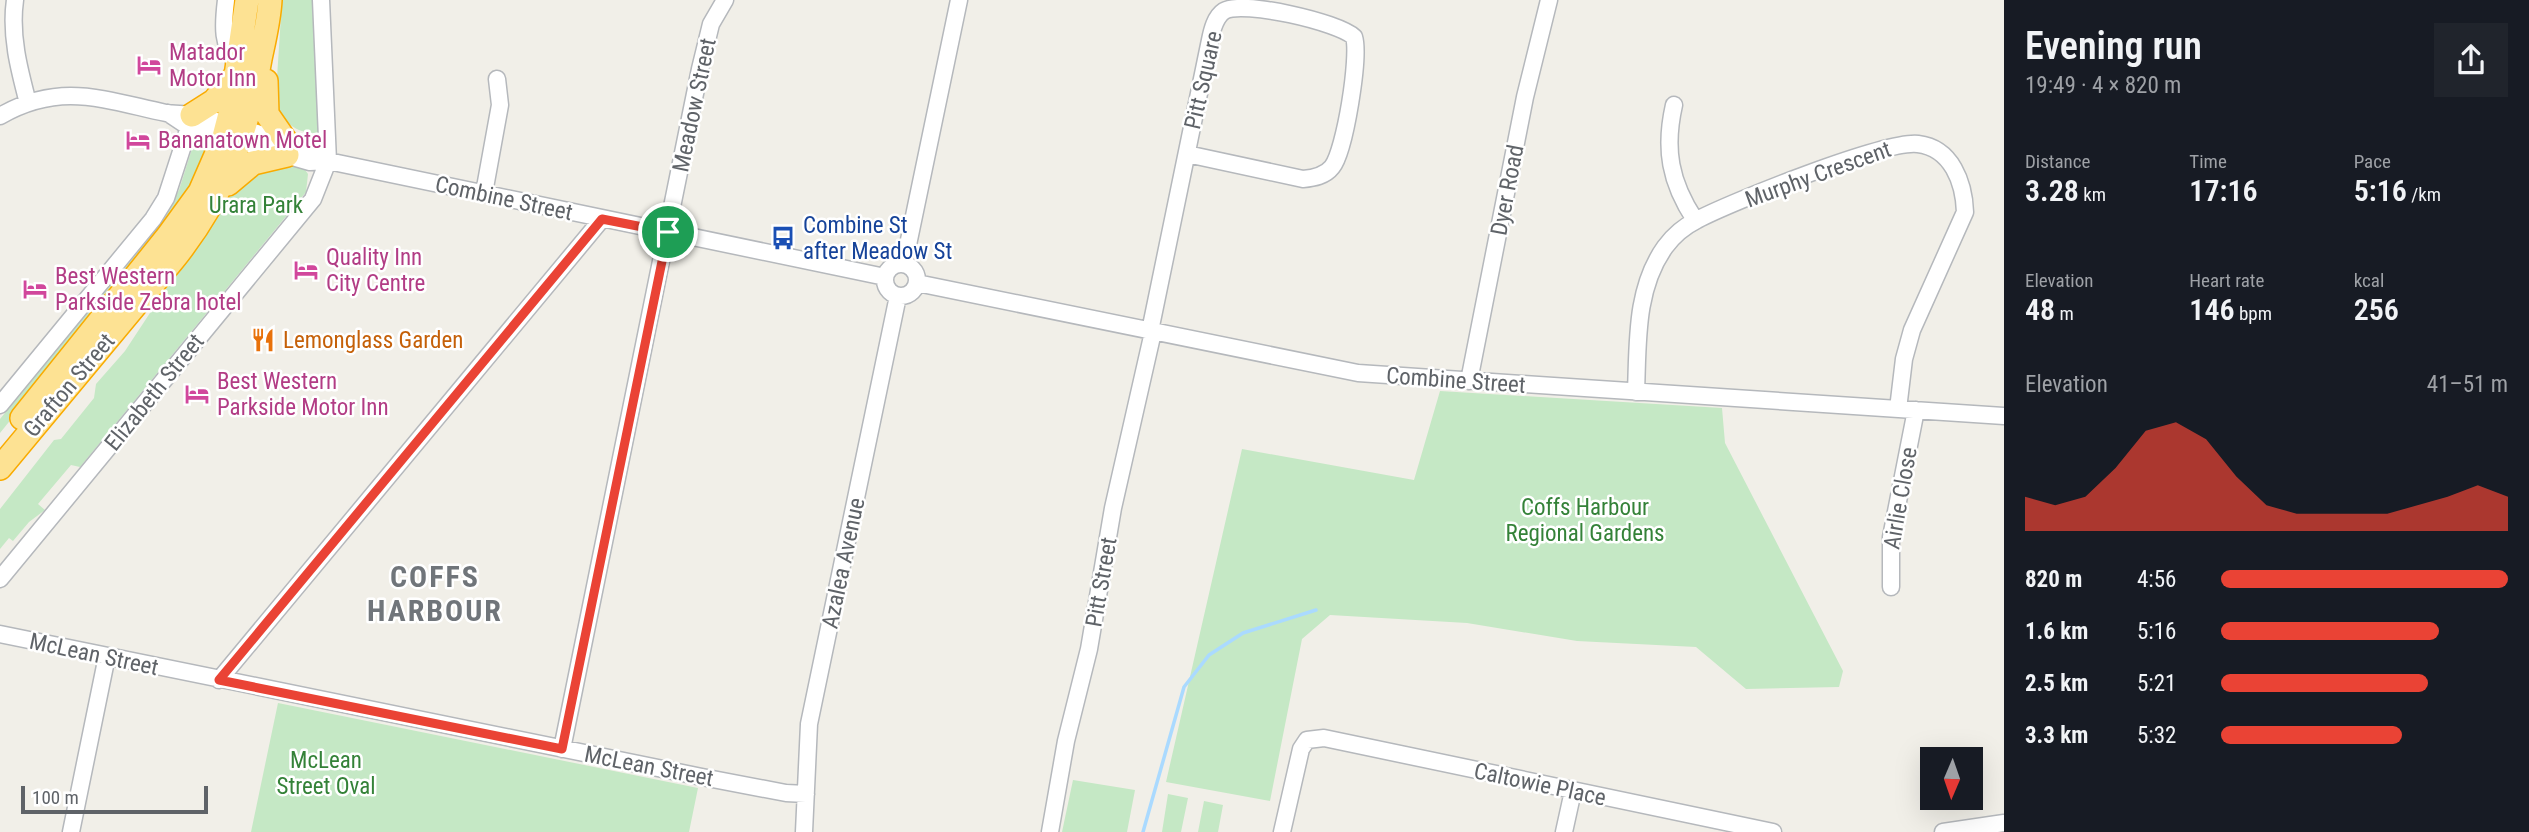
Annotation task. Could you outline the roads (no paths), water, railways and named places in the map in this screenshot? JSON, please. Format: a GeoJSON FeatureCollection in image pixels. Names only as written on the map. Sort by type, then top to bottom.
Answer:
{"type":"FeatureCollection","features":[{"type":"Feature","properties":{"kind":"highway","name":"Grafton Street"},"geometry":{"type":"LineString","coordinates":[[0,445],[184,216],[234,134],[233,70],[247,0]]}},
{"type":"Feature","properties":{"kind":"highway","name":"Grafton Street"},"geometry":{"type":"LineString","coordinates":[[0,468],[196,232],[220,191],[269,3]]}},
{"type":"Feature","properties":{"kind":"highway"},"geometry":{"type":"LineString","coordinates":[[220,191],[253,163],[287,149],[266,109],[274,16],[269,3]]}},
{"type":"Feature","properties":{"kind":"highway"},"geometry":{"type":"LineString","coordinates":[[191,121],[214,101],[233,70]]}},
{"type":"Feature","properties":{"kind":"street"},"geometry":{"type":"LineString","coordinates":[[15,0],[12,19],[16,55],[28,103]]}},
{"type":"Feature","properties":{"kind":"street","name":"Grafton Street"},"geometry":{"type":"LineString","coordinates":[[226,0],[222,30],[233,70]]}},
{"type":"Feature","properties":{"kind":"street","name":"Elizabeth Street"},"geometry":{"type":"LineString","coordinates":[[0,579],[313,199],[328,161],[321,0]]}},
{"type":"Feature","properties":{"kind":"street","name":"Meadow Street"},"geometry":{"type":"LineString","coordinates":[[562,749],[711,24],[725,0]]}},
{"type":"Feature","properties":{"kind":"street"},"geometry":{"type":"LineString","coordinates":[[904,264],[959,0]]}},
{"type":"Feature","properties":{"kind":"street","name":"Dyer Road"},"geometry":{"type":"LineString","coordinates":[[1469,381],[1525,97],[1549,0]]}},
{"type":"Feature","properties":{"kind":"street","name":"Pitt Square"},"geometry":{"type":"LineString","coordinates":[[1151,331],[1187,154],[1217,19],[1224,11],[1243,7],[1294,8],[1340,27],[1354,37],[1357,64],[1339,154],[1330,170],[1314,178],[1303,179],[1187,154]]}},
{"type":"Feature","properties":{"kind":"street"},"geometry":{"type":"LineString","coordinates":[[484,193],[500,104],[497,79]]}},
{"type":"Feature","properties":{"kind":"street","name":"Combine Street"},"geometry":{"type":"LineString","coordinates":[[0,116],[28,103],[82,95],[108,97],[287,149],[312,150],[328,161],[885,277]]}},
{"type":"Feature","properties":{"kind":"street"},"geometry":{"type":"LineString","coordinates":[[1674,105],[1669,128],[1669,162],[1680,197],[1695,220]]}},
{"type":"Feature","properties":{"kind":"street","name":"Grafton Street"},"geometry":{"type":"LineString","coordinates":[[0,405],[153,219],[170,189],[191,121]]}},
{"type":"Feature","properties":{"kind":"street","name":"Murphy Crescent"},"geometry":{"type":"LineString","coordinates":[[1636,391],[1640,313],[1649,275],[1667,244],[1695,220],[1887,146],[1921,144],[1950,162],[1964,192],[1965,212],[1912,330],[1904,359],[1898,409]]}},
{"type":"Feature","properties":{"kind":"street"},"geometry":{"type":"LineString","coordinates":[[219,680],[602,219]]}},
{"type":"Feature","properties":{"kind":"street"},"geometry":{"type":"LineString","coordinates":[[904,264],[915,272],[917,283],[911,293],[898,296],[887,288],[885,277],[891,268],[904,264]]}},
{"type":"Feature","properties":{"kind":"street","name":"Combine Street"},"geometry":{"type":"LineString","coordinates":[[917,283],[1331,369],[1469,381],[2004,416]]}},
{"type":"Feature","properties":{"kind":"street","name":"Azalea Avenue"},"geometry":{"type":"LineString","coordinates":[[804,832],[809,724],[898,296]]}},
{"type":"Feature","properties":{"kind":"street","name":"Pitt Street"},"geometry":{"type":"LineString","coordinates":[[1050,832],[1066,741],[1089,649],[1113,508],[1151,331]]}},
{"type":"Feature","properties":{"kind":"street","name":"Airlie Close"},"geometry":{"type":"LineString","coordinates":[[1891,587],[1891,537],[1916,410]]}},
{"type":"Feature","properties":{"kind":"street","name":"McLean Street"},"geometry":{"type":"LineString","coordinates":[[0,634],[562,749],[786,793],[806,794]]}},
{"type":"Feature","properties":{"kind":"street"},"geometry":{"type":"LineString","coordinates":[[71,832],[107,656]]}},
{"type":"Feature","properties":{"kind":"street","name":"Caltowie Place"},"geometry":{"type":"LineString","coordinates":[[1282,832],[1301,749],[1307,740],[1324,738],[1773,832]]}},
{"type":"Feature","properties":{"kind":"street"},"geometry":{"type":"LineString","coordinates":[[1564,832],[1573,791]]}},
{"type":"Feature","properties":{"kind":"street"},"geometry":{"type":"LineString","coordinates":[[1943,832],[2004,822]]}},
{"type":"Feature","properties":{"kind":"waterway"},"geometry":{"type":"LineString","coordinates":[[1143,832],[1184,687],[1209,655],[1243,633],[1316,610]]}},
{"type":"Feature","properties":{"kind":"place","name":"Matador Motor Inn"},"geometry":{"type":"Point","coordinates":[149,65]}},
{"type":"Feature","properties":{"kind":"place","name":"Bananatown Motel"},"geometry":{"type":"Point","coordinates":[138,140]}},
{"type":"Feature","properties":{"kind":"place","name":"Combine St after Meadow St"},"geometry":{"type":"Point","coordinates":[783,238]}},
{"type":"Feature","properties":{"kind":"place","name":"Quality Inn City Centre"},"geometry":{"type":"Point","coordinates":[306,270]}},
{"type":"Feature","properties":{"kind":"place","name":"Best Western Parkside Zebra hotel"},"geometry":{"type":"Point","coordinates":[35,289]}},
{"type":"Feature","properties":{"kind":"place","name":"Lemonglass Garden"},"geometry":{"type":"Point","coordinates":[263,340]}},
{"type":"Feature","properties":{"kind":"place","name":"Best Western Parkside Motor Inn"},"geometry":{"type":"Point","coordinates":[197,394]}},
{"type":"Feature","properties":{"kind":"district","name":"COFFS HARBOUR"},"geometry":{"type":"Point","coordinates":[435,594]}},
{"type":"Feature","properties":{"kind":"park label","name":"Urara Park"},"geometry":{"type":"Point","coordinates":[256,205]}},
{"type":"Feature","properties":{"kind":"park label","name":"Coffs Harbour Regional Gardens"},"geometry":{"type":"Point","coordinates":[1585,520]}},
{"type":"Feature","properties":{"kind":"park label","name":"McLean Street Oval"},"geometry":{"type":"Point","coordinates":[326,773]}}]}
